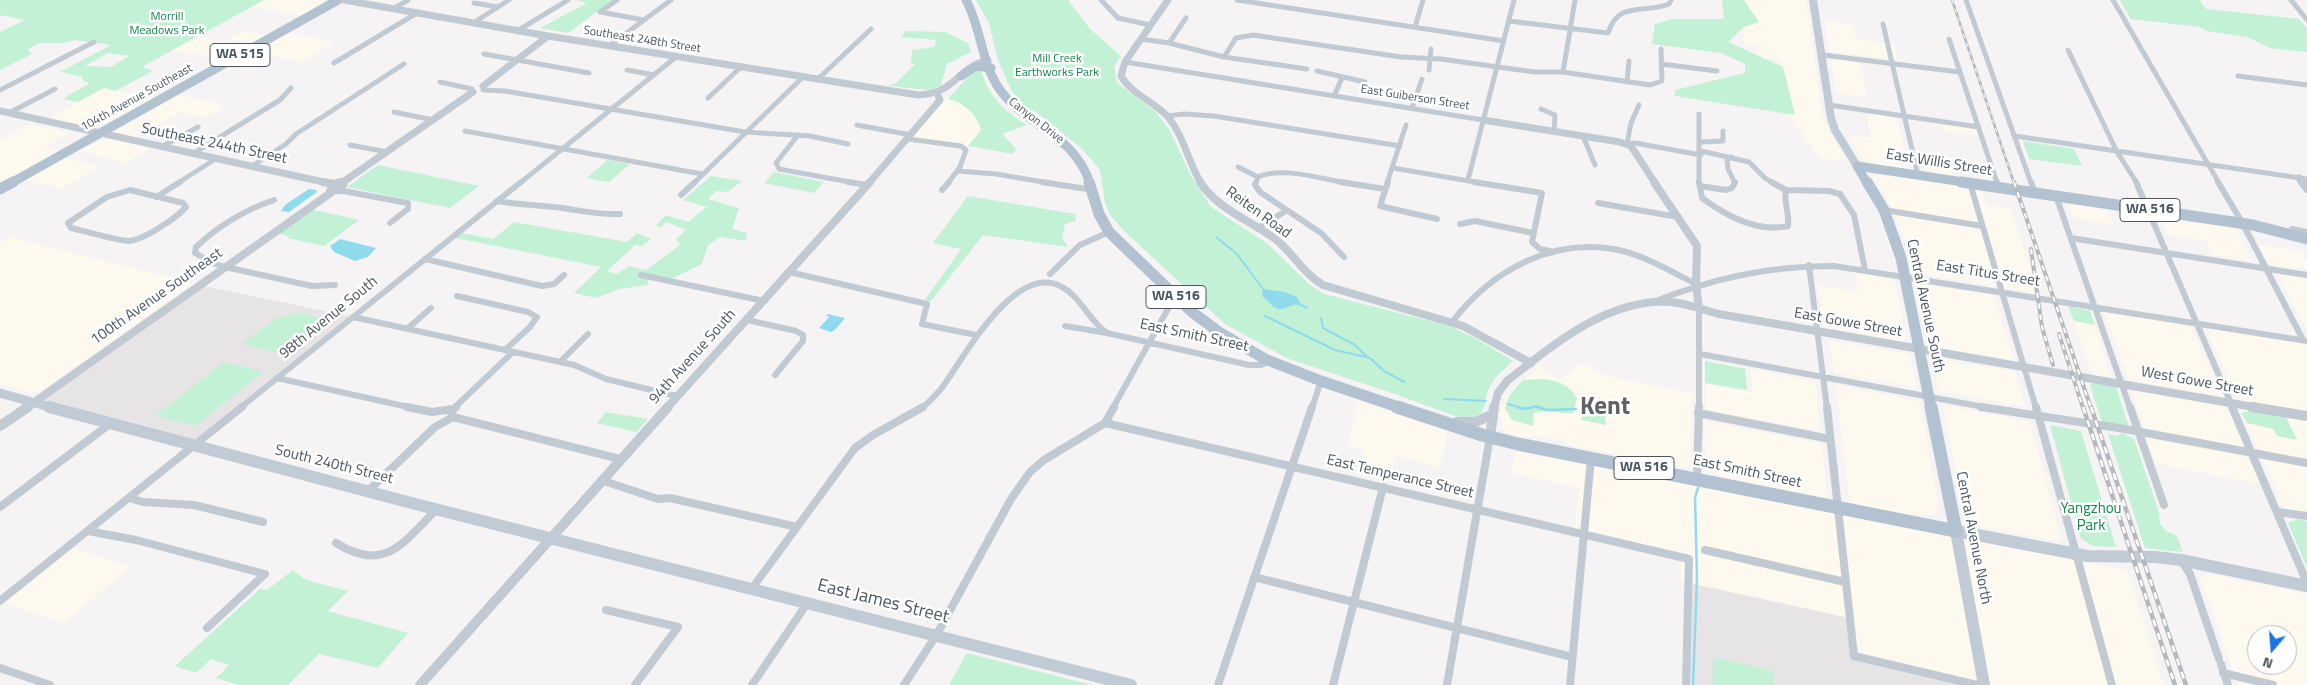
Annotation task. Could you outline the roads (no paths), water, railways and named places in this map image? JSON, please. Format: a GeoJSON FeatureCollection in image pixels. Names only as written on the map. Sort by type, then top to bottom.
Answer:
{"type":"FeatureCollection","features":[{"type":"Feature","properties":{"kind":"main road","name":"104th Avenue Southeast"},"geometry":{"type":"LineString","coordinates":[[0,189],[338,0]]}},
{"type":"Feature","properties":{"kind":"main road","name":"Canyon Drive"},"geometry":{"type":"LineString","coordinates":[[966,0],[978,24],[996,84],[1008,100],[1058,136],[1075,154],[1084,166],[1100,212],[1100,218],[1109,232],[1172,301],[1265,359],[1321,381]]}},
{"type":"Feature","properties":{"kind":"main road","name":"Central Avenue South"},"geometry":{"type":"LineString","coordinates":[[1813,0],[1823,54],[1829,105],[1835,130],[1884,210],[1894,237],[1906,276],[1929,397]]}},
{"type":"Feature","properties":{"kind":"main road"},"geometry":{"type":"LineString","coordinates":[[963,74],[976,66],[990,64]]}},
{"type":"Feature","properties":{"kind":"main road","name":"East Willis Street"},"geometry":{"type":"LineString","coordinates":[[1857,166],[2035,193]]}},
{"type":"Feature","properties":{"kind":"main road","name":"WA 516"},"geometry":{"type":"LineString","coordinates":[[2035,193],[2262,226],[2307,239]]}},
{"type":"Feature","properties":{"kind":"main road","name":"Canyon Drive"},"geometry":{"type":"LineString","coordinates":[[1100,212],[1119,234],[1196,307],[1218,325],[1270,355],[1273,361]]}},
{"type":"Feature","properties":{"kind":"main road","name":"WA 516"},"geometry":{"type":"LineString","coordinates":[[2243,224],[2307,245]]}},
{"type":"Feature","properties":{"kind":"main road","name":"East Smith Street"},"geometry":{"type":"LineString","coordinates":[[1321,381],[1490,437],[1591,458],[2077,554],[2181,560],[2307,584]]}},
{"type":"Feature","properties":{"kind":"main road","name":"South 240th Street"},"geometry":{"type":"LineString","coordinates":[[0,393],[550,538],[627,556]]}},
{"type":"Feature","properties":{"kind":"main road","name":"Central Avenue North"},"geometry":{"type":"LineString","coordinates":[[1929,397],[1984,685]]}},
{"type":"Feature","properties":{"kind":"main road","name":"East James Street"},"geometry":{"type":"LineString","coordinates":[[627,556],[1130,685]]}},
{"type":"Feature","properties":{"kind":"street","name":"Southeast 248th Street"},"geometry":{"type":"LineString","coordinates":[[344,0],[676,57],[918,95],[937,94]]}},
{"type":"Feature","properties":{"kind":"street"},"geometry":{"type":"LineString","coordinates":[[392,9],[408,0]]}},
{"type":"Feature","properties":{"kind":"street"},"geometry":{"type":"LineString","coordinates":[[473,23],[509,0]]}},
{"type":"Feature","properties":{"kind":"street"},"geometry":{"type":"LineString","coordinates":[[517,31],[568,0]]}},
{"type":"Feature","properties":{"kind":"street"},"geometry":{"type":"LineString","coordinates":[[618,0],[600,12],[644,20]]}},
{"type":"Feature","properties":{"kind":"street"},"geometry":{"type":"LineString","coordinates":[[609,46],[671,0]]}},
{"type":"Feature","properties":{"kind":"street"},"geometry":{"type":"LineString","coordinates":[[1101,0],[1118,18],[1150,25]]}},
{"type":"Feature","properties":{"kind":"street"},"geometry":{"type":"LineString","coordinates":[[1125,62],[1168,0]]}},
{"type":"Feature","properties":{"kind":"street"},"geometry":{"type":"LineString","coordinates":[[1237,0],[1504,41]]}},
{"type":"Feature","properties":{"kind":"street"},"geometry":{"type":"LineString","coordinates":[[1415,27],[1423,0]]}},
{"type":"Feature","properties":{"kind":"street"},"geometry":{"type":"LineString","coordinates":[[1468,180],[1514,0]]}},
{"type":"Feature","properties":{"kind":"street"},"geometry":{"type":"LineString","coordinates":[[1563,72],[1575,0]]}},
{"type":"Feature","properties":{"kind":"street"},"geometry":{"type":"LineString","coordinates":[[1509,21],[1608,33],[1612,20],[1617,15],[1628,10],[1664,6],[1669,4],[1671,0]]}},
{"type":"Feature","properties":{"kind":"street"},"geometry":{"type":"LineString","coordinates":[[1966,0],[2035,193]]}},
{"type":"Feature","properties":{"kind":"street"},"geometry":{"type":"LineString","coordinates":[[2113,0],[2243,224],[2305,340]]}},
{"type":"Feature","properties":{"kind":"street"},"geometry":{"type":"LineString","coordinates":[[2291,0],[2307,20]]}},
{"type":"Feature","properties":{"kind":"street"},"geometry":{"type":"LineString","coordinates":[[474,3],[498,7]]}},
{"type":"Feature","properties":{"kind":"street"},"geometry":{"type":"LineString","coordinates":[[334,63],[417,13]]}},
{"type":"Feature","properties":{"kind":"street"},"geometry":{"type":"LineString","coordinates":[[1169,43],[1186,18]]}},
{"type":"Feature","properties":{"kind":"street"},"geometry":{"type":"LineString","coordinates":[[1883,24],[1918,175]]}},
{"type":"Feature","properties":{"kind":"street"},"geometry":{"type":"LineString","coordinates":[[818,79],[871,29]]}},
{"type":"Feature","properties":{"kind":"street"},"geometry":{"type":"LineString","coordinates":[[1224,57],[1235,39],[1247,35],[1401,57],[1441,59],[1498,68],[1534,72],[1563,72],[1627,82],[1658,84],[1662,81],[1661,49]]}},
{"type":"Feature","properties":{"kind":"street"},"geometry":{"type":"LineString","coordinates":[[483,88],[548,36]]}},
{"type":"Feature","properties":{"kind":"street"},"geometry":{"type":"LineString","coordinates":[[1141,39],[1169,43],[1224,57],[1307,69]]}},
{"type":"Feature","properties":{"kind":"street"},"geometry":{"type":"LineString","coordinates":[[1949,39],[1999,188]]}},
{"type":"Feature","properties":{"kind":"street"},"geometry":{"type":"LineString","coordinates":[[0,90],[94,42]]}},
{"type":"Feature","properties":{"kind":"street"},"geometry":{"type":"LineString","coordinates":[[937,94],[949,88],[963,74],[984,44]]}},
{"type":"Feature","properties":{"kind":"street"},"geometry":{"type":"LineString","coordinates":[[1429,70],[1431,49]]}},
{"type":"Feature","properties":{"kind":"street"},"geometry":{"type":"LineString","coordinates":[[2068,50],[2116,152],[2134,177],[2149,210],[2307,584]]}},
{"type":"Feature","properties":{"kind":"street"},"geometry":{"type":"LineString","coordinates":[[484,54],[569,67],[589,72]]}},
{"type":"Feature","properties":{"kind":"street"},"geometry":{"type":"LineString","coordinates":[[1823,54],[1959,72]]}},
{"type":"Feature","properties":{"kind":"street","name":"98th Avenue South"},"geometry":{"type":"LineString","coordinates":[[0,601],[676,57]]}},
{"type":"Feature","properties":{"kind":"street"},"geometry":{"type":"LineString","coordinates":[[1627,82],[1629,61]]}},
{"type":"Feature","properties":{"kind":"street","name":"East Guiberson Street"},"geometry":{"type":"LineString","coordinates":[[1125,62],[1627,144],[1635,143],[1731,157],[1752,163],[1765,178],[1786,190]]}},
{"type":"Feature","properties":{"kind":"street","name":"Reiten Road"},"geometry":{"type":"LineString","coordinates":[[1125,62],[1121,72],[1122,80],[1167,116],[1195,172],[1214,199],[1278,242],[1306,274],[1317,283],[1334,290],[1452,322],[1477,332],[1531,363]]}},
{"type":"Feature","properties":{"kind":"street"},"geometry":{"type":"LineString","coordinates":[[252,166],[286,144],[296,134],[404,64]]}},
{"type":"Feature","properties":{"kind":"street"},"geometry":{"type":"LineString","coordinates":[[1662,64],[1716,71]]}},
{"type":"Feature","properties":{"kind":"street"},"geometry":{"type":"LineString","coordinates":[[708,98],[741,67]]}},
{"type":"Feature","properties":{"kind":"street"},"geometry":{"type":"LineString","coordinates":[[627,70],[654,75]]}},
{"type":"Feature","properties":{"kind":"street"},"geometry":{"type":"LineString","coordinates":[[1317,71],[1365,82]]}},
{"type":"Feature","properties":{"kind":"street"},"geometry":{"type":"LineString","coordinates":[[2238,76],[2307,85]]}},
{"type":"Feature","properties":{"kind":"street"},"geometry":{"type":"LineString","coordinates":[[680,195],[803,77]]}},
{"type":"Feature","properties":{"kind":"street"},"geometry":{"type":"LineString","coordinates":[[1334,96],[1342,78]]}},
{"type":"Feature","properties":{"kind":"street"},"geometry":{"type":"LineString","coordinates":[[1412,108],[1422,79]]}},
{"type":"Feature","properties":{"kind":"street"},"geometry":{"type":"LineString","coordinates":[[440,82],[473,90],[483,88],[505,91],[745,132],[772,136],[798,135],[848,144]]}},
{"type":"Feature","properties":{"kind":"street"},"geometry":{"type":"LineString","coordinates":[[194,153],[280,100],[291,88]]}},
{"type":"Feature","properties":{"kind":"street"},"geometry":{"type":"LineString","coordinates":[[9,113],[55,89]]}},
{"type":"Feature","properties":{"kind":"street"},"geometry":{"type":"LineString","coordinates":[[335,189],[473,90]]}},
{"type":"Feature","properties":{"kind":"street","name":"94th Avenue South"},"geometry":{"type":"LineString","coordinates":[[421,685],[601,480],[910,137],[940,100],[937,94]]}},
{"type":"Feature","properties":{"kind":"street"},"geometry":{"type":"LineString","coordinates":[[1638,105],[1631,123],[1627,144],[1633,148],[1697,246],[1696,284],[1700,354],[1697,478]]}},
{"type":"Feature","properties":{"kind":"street"},"geometry":{"type":"LineString","coordinates":[[1829,105],[1979,127]]}},
{"type":"Feature","properties":{"kind":"street"},"geometry":{"type":"LineString","coordinates":[[1542,109],[1555,116],[1554,132]]}},
{"type":"Feature","properties":{"kind":"street","name":"Southeast 244th Street"},"geometry":{"type":"LineString","coordinates":[[0,111],[252,166],[335,189]]}},
{"type":"Feature","properties":{"kind":"street"},"geometry":{"type":"LineString","coordinates":[[394,112],[433,120]]}},
{"type":"Feature","properties":{"kind":"street"},"geometry":{"type":"LineString","coordinates":[[1167,116],[1184,114],[1214,116],[1400,146]]}},
{"type":"Feature","properties":{"kind":"street"},"geometry":{"type":"LineString","coordinates":[[1699,114],[1701,197],[1711,204],[1747,221],[1777,230],[1788,226],[1789,222],[1784,196],[1786,190],[1829,191],[1840,194],[1854,215],[1865,270]]}},
{"type":"Feature","properties":{"kind":"street"},"geometry":{"type":"LineString","coordinates":[[1406,125],[1380,206],[1437,218]]}},
{"type":"Feature","properties":{"kind":"street"},"geometry":{"type":"LineString","coordinates":[[857,126],[964,148],[966,153],[958,172],[942,190]]}},
{"type":"Feature","properties":{"kind":"street"},"geometry":{"type":"LineString","coordinates":[[163,146],[198,127]]}},
{"type":"Feature","properties":{"kind":"street"},"geometry":{"type":"LineString","coordinates":[[465,131],[702,174]]}},
{"type":"Feature","properties":{"kind":"street"},"geometry":{"type":"LineString","coordinates":[[1700,142],[1714,143],[1723,141],[1723,131]]}},
{"type":"Feature","properties":{"kind":"street"},"geometry":{"type":"LineString","coordinates":[[798,135],[776,163],[777,167],[783,170],[867,185]]}},
{"type":"Feature","properties":{"kind":"street"},"geometry":{"type":"LineString","coordinates":[[1583,136],[1595,165]]}},
{"type":"Feature","properties":{"kind":"street"},"geometry":{"type":"LineString","coordinates":[[2015,136],[2210,166],[2303,178],[2307,189]]}},
{"type":"Feature","properties":{"kind":"street"},"geometry":{"type":"LineString","coordinates":[[350,145],[387,152]]}},
{"type":"Feature","properties":{"kind":"street"},"geometry":{"type":"LineString","coordinates":[[1700,186],[1726,190],[1732,188],[1734,182],[1728,170],[1727,160],[1731,157]]}},
{"type":"Feature","properties":{"kind":"street"},"geometry":{"type":"LineString","coordinates":[[156,197],[183,203],[186,207],[181,212],[136,239],[125,240],[71,228],[68,223],[72,218],[117,192],[130,190],[156,197],[217,158]]}},
{"type":"Feature","properties":{"kind":"street"},"geometry":{"type":"LineString","coordinates":[[1238,167],[1258,177]]}},
{"type":"Feature","properties":{"kind":"street"},"geometry":{"type":"LineString","coordinates":[[1393,168],[1542,192],[1532,242],[1553,252]]}},
{"type":"Feature","properties":{"kind":"street"},"geometry":{"type":"LineString","coordinates":[[958,172],[996,174],[1093,190]]}},
{"type":"Feature","properties":{"kind":"street"},"geometry":{"type":"LineString","coordinates":[[1344,257],[1321,234],[1258,190],[1255,184],[1258,177],[1266,173],[1282,172],[1385,190]]}},
{"type":"Feature","properties":{"kind":"street"},"geometry":{"type":"LineString","coordinates":[[1970,183],[2039,416],[2112,685]]}},
{"type":"Feature","properties":{"kind":"street"},"geometry":{"type":"LineString","coordinates":[[335,189],[408,203],[406,211],[390,223]]}},
{"type":"Feature","properties":{"kind":"street","name":"100th Avenue Southeast"},"geometry":{"type":"LineString","coordinates":[[0,426],[335,189]]}},
{"type":"Feature","properties":{"kind":"street"},"geometry":{"type":"LineString","coordinates":[[2056,196],[2164,505]]}},
{"type":"Feature","properties":{"kind":"street"},"geometry":{"type":"LineString","coordinates":[[274,200],[252,208],[200,242],[194,250],[199,256],[225,267],[312,286],[335,285]]}},
{"type":"Feature","properties":{"kind":"street"},"geometry":{"type":"LineString","coordinates":[[497,201],[527,206],[562,208],[599,215],[620,214]]}},
{"type":"Feature","properties":{"kind":"street"},"geometry":{"type":"LineString","coordinates":[[1598,203],[1678,217]]}},
{"type":"Feature","properties":{"kind":"street"},"geometry":{"type":"LineString","coordinates":[[1884,210],[1982,226]]}},
{"type":"Feature","properties":{"kind":"street"},"geometry":{"type":"LineString","coordinates":[[1258,228],[1286,211]]}},
{"type":"Feature","properties":{"kind":"street"},"geometry":{"type":"LineString","coordinates":[[1460,224],[1474,221],[1533,233]]}},
{"type":"Feature","properties":{"kind":"street"},"geometry":{"type":"LineString","coordinates":[[2292,229],[2307,232]]}},
{"type":"Feature","properties":{"kind":"street"},"geometry":{"type":"LineString","coordinates":[[1050,274],[1080,245],[1109,232]]}},
{"type":"Feature","properties":{"kind":"street"},"geometry":{"type":"LineString","coordinates":[[2071,238],[2307,275]]}},
{"type":"Feature","properties":{"kind":"street"},"geometry":{"type":"LineString","coordinates":[[1452,322],[1474,296],[1506,270],[1524,260],[1553,252],[1611,249],[1652,261],[1696,284]]}},
{"type":"Feature","properties":{"kind":"street"},"geometry":{"type":"LineString","coordinates":[[425,259],[542,286],[554,284],[564,275]]}},
{"type":"Feature","properties":{"kind":"street"},"geometry":{"type":"LineString","coordinates":[[1809,265],[1824,377],[1854,656],[1977,685]]}},
{"type":"Feature","properties":{"kind":"street","name":"East Titus Street"},"geometry":{"type":"LineString","coordinates":[[1490,437],[1495,401],[1501,387],[1578,329],[1592,322],[1653,302],[1696,284],[1752,271],[1809,265],[1865,270],[2305,340]]}},
{"type":"Feature","properties":{"kind":"street"},"geometry":{"type":"LineString","coordinates":[[788,272],[927,304],[922,324],[976,336]]}},
{"type":"Feature","properties":{"kind":"street"},"geometry":{"type":"LineString","coordinates":[[641,275],[764,301]]}},
{"type":"Feature","properties":{"kind":"street"},"geometry":{"type":"LineString","coordinates":[[753,587],[855,448],[875,433],[906,418],[931,400],[993,313],[1032,284],[1043,282],[1058,284],[1071,294],[1096,326],[1107,334]]}},
{"type":"Feature","properties":{"kind":"street"},"geometry":{"type":"LineString","coordinates":[[369,490],[435,426],[452,413],[509,351],[537,317],[528,312],[457,296]]}},
{"type":"Feature","properties":{"kind":"street"},"geometry":{"type":"LineString","coordinates":[[904,685],[937,634],[1011,499],[1030,472],[1044,460],[1105,423],[1172,301]]}},
{"type":"Feature","properties":{"kind":"street","name":"East Titus Street"},"geometry":{"type":"LineString","coordinates":[[1653,302],[1675,302],[1698,308]]}},
{"type":"Feature","properties":{"kind":"street"},"geometry":{"type":"LineString","coordinates":[[407,329],[432,308]]}},
{"type":"Feature","properties":{"kind":"street","name":"East Gowe Street"},"geometry":{"type":"LineString","coordinates":[[1698,308],[1720,314],[2082,377]]}},
{"type":"Feature","properties":{"kind":"street"},"geometry":{"type":"LineString","coordinates":[[353,317],[560,362],[584,368],[593,376],[606,380],[676,396]]}},
{"type":"Feature","properties":{"kind":"street"},"geometry":{"type":"LineString","coordinates":[[747,320],[796,331],[803,335],[803,341],[775,375]]}},
{"type":"Feature","properties":{"kind":"street","name":"East Smith Street"},"geometry":{"type":"LineString","coordinates":[[1065,326],[1249,365],[1261,365],[1273,361]]}},
{"type":"Feature","properties":{"kind":"street"},"geometry":{"type":"LineString","coordinates":[[560,362],[588,334]]}},
{"type":"Feature","properties":{"kind":"street"},"geometry":{"type":"LineString","coordinates":[[1700,354],[2120,432],[2138,433],[2307,463]]}},
{"type":"Feature","properties":{"kind":"street","name":"West Gowe Street"},"geometry":{"type":"LineString","coordinates":[[2082,377],[2307,416]]}},
{"type":"Feature","properties":{"kind":"street"},"geometry":{"type":"LineString","coordinates":[[277,378],[432,412],[452,413],[620,459]]}},
{"type":"Feature","properties":{"kind":"street"},"geometry":{"type":"LineString","coordinates":[[1218,685],[1321,381]]}},
{"type":"Feature","properties":{"kind":"street"},"geometry":{"type":"LineString","coordinates":[[1698,413],[1830,439]]}},
{"type":"Feature","properties":{"kind":"street"},"geometry":{"type":"LineString","coordinates":[[1435,420],[1477,424],[1493,414]]}},
{"type":"Feature","properties":{"kind":"street"},"geometry":{"type":"LineString","coordinates":[[0,507],[111,423]]}},
{"type":"Feature","properties":{"kind":"street","name":"East Temperance Street"},"geometry":{"type":"LineString","coordinates":[[1105,423],[1689,558],[1686,685]]}},
{"type":"Feature","properties":{"kind":"street"},"geometry":{"type":"LineString","coordinates":[[1447,685],[1490,437]]}},
{"type":"Feature","properties":{"kind":"street"},"geometry":{"type":"LineString","coordinates":[[1570,685],[1591,458]]}},
{"type":"Feature","properties":{"kind":"street"},"geometry":{"type":"LineString","coordinates":[[601,480],[655,498],[670,498],[797,527]]}},
{"type":"Feature","properties":{"kind":"street"},"geometry":{"type":"LineString","coordinates":[[1333,685],[1383,487]]}},
{"type":"Feature","properties":{"kind":"street"},"geometry":{"type":"LineString","coordinates":[[129,498],[143,502],[194,505],[263,522]]}},
{"type":"Feature","properties":{"kind":"street"},"geometry":{"type":"LineString","coordinates":[[336,542],[341,548],[370,557],[382,556],[404,542],[438,508]]}},
{"type":"Feature","properties":{"kind":"street"},"geometry":{"type":"LineString","coordinates":[[2278,512],[2307,516]]}},
{"type":"Feature","properties":{"kind":"street"},"geometry":{"type":"LineString","coordinates":[[88,531],[136,540],[265,574],[207,628]]}},
{"type":"Feature","properties":{"kind":"street"},"geometry":{"type":"LineString","coordinates":[[1705,550],[1845,582]]}},
{"type":"Feature","properties":{"kind":"street"},"geometry":{"type":"LineString","coordinates":[[2181,560],[2190,574],[2228,685]]}},
{"type":"Feature","properties":{"kind":"street"},"geometry":{"type":"LineString","coordinates":[[1254,577],[1572,657]]}},
{"type":"Feature","properties":{"kind":"street"},"geometry":{"type":"LineString","coordinates":[[752,685],[808,601]]}},
{"type":"Feature","properties":{"kind":"street"},"geometry":{"type":"LineString","coordinates":[[606,610],[678,627],[635,685]]}},
{"type":"Feature","properties":{"kind":"street"},"geometry":{"type":"LineString","coordinates":[[2221,666],[2273,685]]}},
{"type":"Feature","properties":{"kind":"street"},"geometry":{"type":"LineString","coordinates":[[0,668],[50,685]]}},
{"type":"Feature","properties":{"kind":"water"},"geometry":{"type":"Polygon","coordinates":[[[309,189],[316,190],[317,192],[289,212],[281,211],[285,205],[309,189]]]}},
{"type":"Feature","properties":{"kind":"water"},"geometry":{"type":"Polygon","coordinates":[[[340,239],[376,248],[368,257],[355,261],[334,252],[330,246],[340,239]]]}},
{"type":"Feature","properties":{"kind":"water"},"geometry":{"type":"Polygon","coordinates":[[[1263,289],[1284,292],[1297,297],[1300,303],[1282,309],[1276,308],[1262,296],[1263,289]]]}},
{"type":"Feature","properties":{"kind":"water"},"geometry":{"type":"Polygon","coordinates":[[[826,315],[845,318],[831,332],[819,328],[829,317],[826,315]]]}},
{"type":"Feature","properties":{"kind":"waterway"},"geometry":{"type":"LineString","coordinates":[[1216,237],[1237,254],[1263,289]]}},
{"type":"Feature","properties":{"kind":"waterway"},"geometry":{"type":"LineString","coordinates":[[1299,304],[1307,308]]}},
{"type":"Feature","properties":{"kind":"waterway"},"geometry":{"type":"LineString","coordinates":[[1265,316],[1335,350],[1370,358],[1384,371],[1404,382]]}},
{"type":"Feature","properties":{"kind":"waterway"},"geometry":{"type":"LineString","coordinates":[[1321,318],[1323,328],[1355,345],[1367,357]]}},
{"type":"Feature","properties":{"kind":"waterway"},"geometry":{"type":"LineString","coordinates":[[1444,399],[1486,401]]}},
{"type":"Feature","properties":{"kind":"waterway"},"geometry":{"type":"LineString","coordinates":[[1508,404],[1521,408]]}},
{"type":"Feature","properties":{"kind":"waterway"},"geometry":{"type":"LineString","coordinates":[[1531,408],[1536,406],[1541,408]]}},
{"type":"Feature","properties":{"kind":"waterway"},"geometry":{"type":"LineString","coordinates":[[1517,407],[1521,408]]}},
{"type":"Feature","properties":{"kind":"waterway"},"geometry":{"type":"LineString","coordinates":[[1537,407],[1547,410],[1576,409]]}},
{"type":"Feature","properties":{"kind":"waterway"},"geometry":{"type":"LineString","coordinates":[[1521,408],[1531,408]]}},
{"type":"Feature","properties":{"kind":"waterway"},"geometry":{"type":"LineString","coordinates":[[1693,685],[1697,578],[1695,498],[1698,488]]}},
{"type":"Feature","properties":{"kind":"railway"},"geometry":{"type":"LineString","coordinates":[[1952,0],[2014,183]]}},
{"type":"Feature","properties":{"kind":"railway"},"geometry":{"type":"LineString","coordinates":[[2014,182],[2091,408]]}},
{"type":"Feature","properties":{"kind":"railway"},"geometry":{"type":"LineString","coordinates":[[2031,249],[2042,327],[2053,365]]}},
{"type":"Feature","properties":{"kind":"railway"},"geometry":{"type":"LineString","coordinates":[[2059,334],[2083,408]]}},
{"type":"Feature","properties":{"kind":"railway"},"geometry":{"type":"LineString","coordinates":[[2083,407],[2175,685]]}},
{"type":"Feature","properties":{"kind":"railway"},"geometry":{"type":"LineString","coordinates":[[2091,407],[2186,685]]}},
{"type":"Feature","properties":{"kind":"district","name":"Kent"},"geometry":{"type":"Point","coordinates":[1605,408]}},
{"type":"Feature","properties":{"kind":"park label","name":"Morrill Meadows Park"},"geometry":{"type":"Point","coordinates":[167,24]}},
{"type":"Feature","properties":{"kind":"park label","name":"Mill Creek Earthworks Park"},"geometry":{"type":"Point","coordinates":[1057,66]}},
{"type":"Feature","properties":{"kind":"park label","name":"Yangzhou Park"},"geometry":{"type":"Point","coordinates":[2091,518]}}]}
